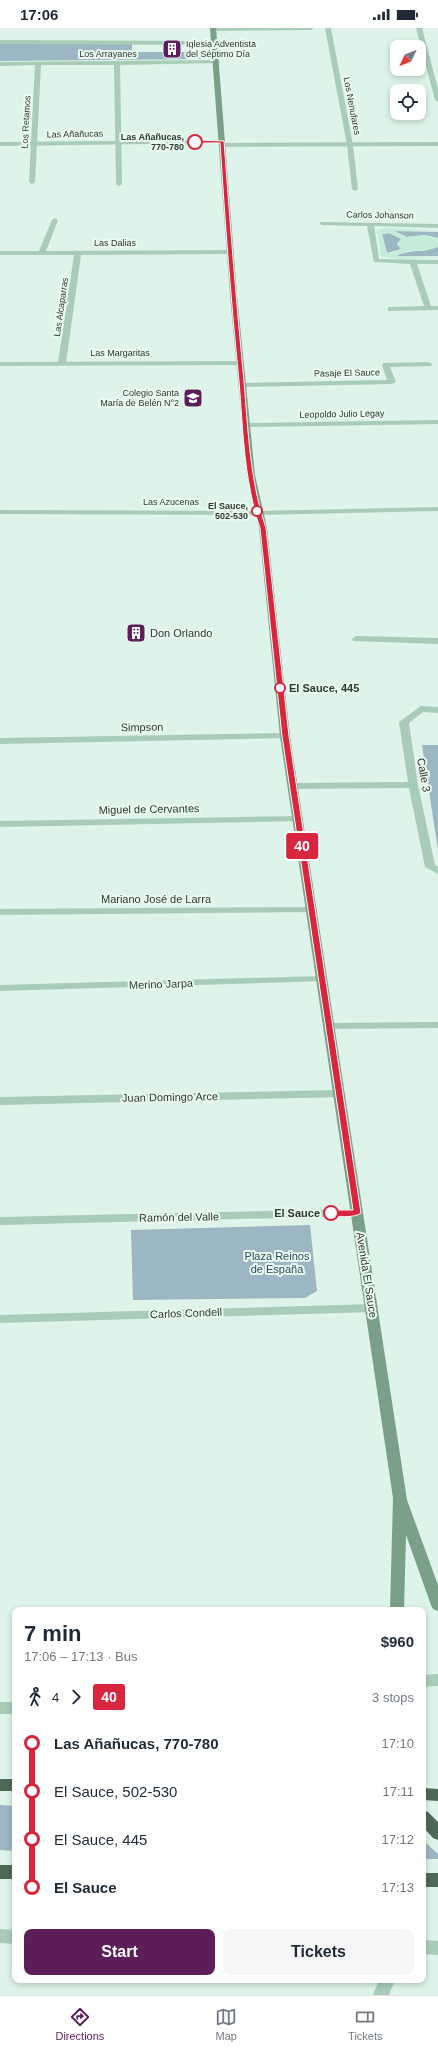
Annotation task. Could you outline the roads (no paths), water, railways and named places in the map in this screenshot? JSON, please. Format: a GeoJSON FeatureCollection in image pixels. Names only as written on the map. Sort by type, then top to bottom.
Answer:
{"type":"FeatureCollection","features":[{"type":"Feature","properties":{"kind":"highway"},"geometry":{"type":"LineString","coordinates":[[0,1785],[12,1785]]}},
{"type":"Feature","properties":{"kind":"highway"},"geometry":{"type":"LineString","coordinates":[[426,1794],[438,1794]]}},
{"type":"Feature","properties":{"kind":"highway"},"geometry":{"type":"LineString","coordinates":[[426,1820],[438,1833]]}},
{"type":"Feature","properties":{"kind":"highway"},"geometry":{"type":"LineString","coordinates":[[0,1872],[12,1872]]}},
{"type":"Feature","properties":{"kind":"highway"},"geometry":{"type":"LineString","coordinates":[[426,1880],[438,1880]]}},
{"type":"Feature","properties":{"kind":"main road","name":"Avenida El Sauce"},"geometry":{"type":"LineString","coordinates":[[214,28],[229,252],[249,468],[258,513],[263,528],[285,736],[400,1498],[397,1607]]}},
{"type":"Feature","properties":{"kind":"main road","name":"Avenida El Sauce"},"geometry":{"type":"LineString","coordinates":[[400,1498],[438,1605]]}},
{"type":"Feature","properties":{"kind":"street"},"geometry":{"type":"LineString","coordinates":[[214,28],[311,28]]}},
{"type":"Feature","properties":{"kind":"street","name":"Los Nenufares"},"geometry":{"type":"LineString","coordinates":[[328,28],[350,145],[354,189]]}},
{"type":"Feature","properties":{"kind":"street"},"geometry":{"type":"LineString","coordinates":[[419,28],[438,100]]}},
{"type":"Feature","properties":{"kind":"street"},"geometry":{"type":"LineString","coordinates":[[0,42],[215,42]]}},
{"type":"Feature","properties":{"kind":"street","name":"Los Arrayanes"},"geometry":{"type":"LineString","coordinates":[[0,64],[217,62]]}},
{"type":"Feature","properties":{"kind":"street","name":"Los Retamos"},"geometry":{"type":"LineString","coordinates":[[32,182],[38,63]]}},
{"type":"Feature","properties":{"kind":"street"},"geometry":{"type":"LineString","coordinates":[[117,63],[119,184]]}},
{"type":"Feature","properties":{"kind":"street","name":"Las Añañucas"},"geometry":{"type":"LineString","coordinates":[[0,144],[118,142],[350,145],[438,144]]}},
{"type":"Feature","properties":{"kind":"street"},"geometry":{"type":"LineString","coordinates":[[42,252],[48,233],[55,220]]}},
{"type":"Feature","properties":{"kind":"street","name":"Carlos Johanson"},"geometry":{"type":"LineString","coordinates":[[322,223],[438,226]]}},
{"type":"Feature","properties":{"kind":"street"},"geometry":{"type":"LineString","coordinates":[[370,224],[376,261],[438,262]]}},
{"type":"Feature","properties":{"kind":"street","name":"Las Dalias"},"geometry":{"type":"LineString","coordinates":[[0,252],[229,252]]}},
{"type":"Feature","properties":{"kind":"street","name":"Las Alcaparras"},"geometry":{"type":"LineString","coordinates":[[62,363],[78,252]]}},
{"type":"Feature","properties":{"kind":"street"},"geometry":{"type":"LineString","coordinates":[[412,262],[428,308]]}},
{"type":"Feature","properties":{"kind":"street"},"geometry":{"type":"LineString","coordinates":[[391,310],[438,308]]}},
{"type":"Feature","properties":{"kind":"street","name":"Las Margaritas"},"geometry":{"type":"LineString","coordinates":[[0,364],[239,363]]}},
{"type":"Feature","properties":{"kind":"street","name":"Pasaje El Sauce"},"geometry":{"type":"LineString","coordinates":[[242,385],[392,382],[386,365],[428,364]]}},
{"type":"Feature","properties":{"kind":"street","name":"Leopoldo Julio Legay"},"geometry":{"type":"LineString","coordinates":[[246,425],[438,422]]}},
{"type":"Feature","properties":{"kind":"street","name":"Las Azucenas"},"geometry":{"type":"LineString","coordinates":[[0,512],[258,513],[438,509]]}},
{"type":"Feature","properties":{"kind":"street"},"geometry":{"type":"LineString","coordinates":[[356,639],[438,641]]}},
{"type":"Feature","properties":{"kind":"street","name":"Calle 3"},"geometry":{"type":"LineString","coordinates":[[438,710],[421,709],[404,722],[413,785],[430,867],[438,871]]}},
{"type":"Feature","properties":{"kind":"street","name":"Simpson"},"geometry":{"type":"LineString","coordinates":[[0,742],[285,736]]}},
{"type":"Feature","properties":{"kind":"street"},"geometry":{"type":"LineString","coordinates":[[293,786],[413,785]]}},
{"type":"Feature","properties":{"kind":"street","name":"Miguel de Cervantes"},"geometry":{"type":"LineString","coordinates":[[0,824],[298,819]]}},
{"type":"Feature","properties":{"kind":"street","name":"Mariano José de Larra"},"geometry":{"type":"LineString","coordinates":[[0,912],[312,910]]}},
{"type":"Feature","properties":{"kind":"street","name":"Merino Jarpa"},"geometry":{"type":"LineString","coordinates":[[0,988],[322,979]]}},
{"type":"Feature","properties":{"kind":"street"},"geometry":{"type":"LineString","coordinates":[[329,1026],[438,1024]]}},
{"type":"Feature","properties":{"kind":"street","name":"Juan Domingo Arce"},"geometry":{"type":"LineString","coordinates":[[0,1100],[339,1094]]}},
{"type":"Feature","properties":{"kind":"street","name":"Ramón del Valle"},"geometry":{"type":"LineString","coordinates":[[0,1221],[357,1213]]}},
{"type":"Feature","properties":{"kind":"street","name":"Carlos Condell"},"geometry":{"type":"LineString","coordinates":[[0,1319],[372,1308]]}},
{"type":"Feature","properties":{"kind":"street"},"geometry":{"type":"LineString","coordinates":[[426,1681],[438,1680]]}},
{"type":"Feature","properties":{"kind":"street"},"geometry":{"type":"LineString","coordinates":[[0,1708],[12,1708]]}},
{"type":"Feature","properties":{"kind":"street"},"geometry":{"type":"LineString","coordinates":[[0,1936],[12,1937]]}},
{"type":"Feature","properties":{"kind":"street"},"geometry":{"type":"LineString","coordinates":[[426,1947],[438,1948]]}},
{"type":"Feature","properties":{"kind":"street"},"geometry":{"type":"LineString","coordinates":[[381,1995],[387,1983]]}},
{"type":"Feature","properties":{"kind":"place","name":"Iglesia Adventista del Séptimo Día"},"geometry":{"type":"Point","coordinates":[172,49]}},
{"type":"Feature","properties":{"kind":"place","name":"Las Añañucas, 770-780"},"geometry":{"type":"Point","coordinates":[195,142]}},
{"type":"Feature","properties":{"kind":"place","name":"Colegio Santa María de Belén N°2"},"geometry":{"type":"Point","coordinates":[193,398]}},
{"type":"Feature","properties":{"kind":"place","name":"El Sauce, 502-530"},"geometry":{"type":"Point","coordinates":[257,511]}},
{"type":"Feature","properties":{"kind":"place","name":"Don Orlando"},"geometry":{"type":"Point","coordinates":[136,633]}},
{"type":"Feature","properties":{"kind":"place","name":"El Sauce, 445"},"geometry":{"type":"Point","coordinates":[280,688]}},
{"type":"Feature","properties":{"kind":"place","name":"El Sauce"},"geometry":{"type":"Point","coordinates":[331,1213]}},
{"type":"Feature","properties":{"kind":"park label","name":"Plaza Reinos de España"},"geometry":{"type":"Point","coordinates":[277,1262]}}]}
